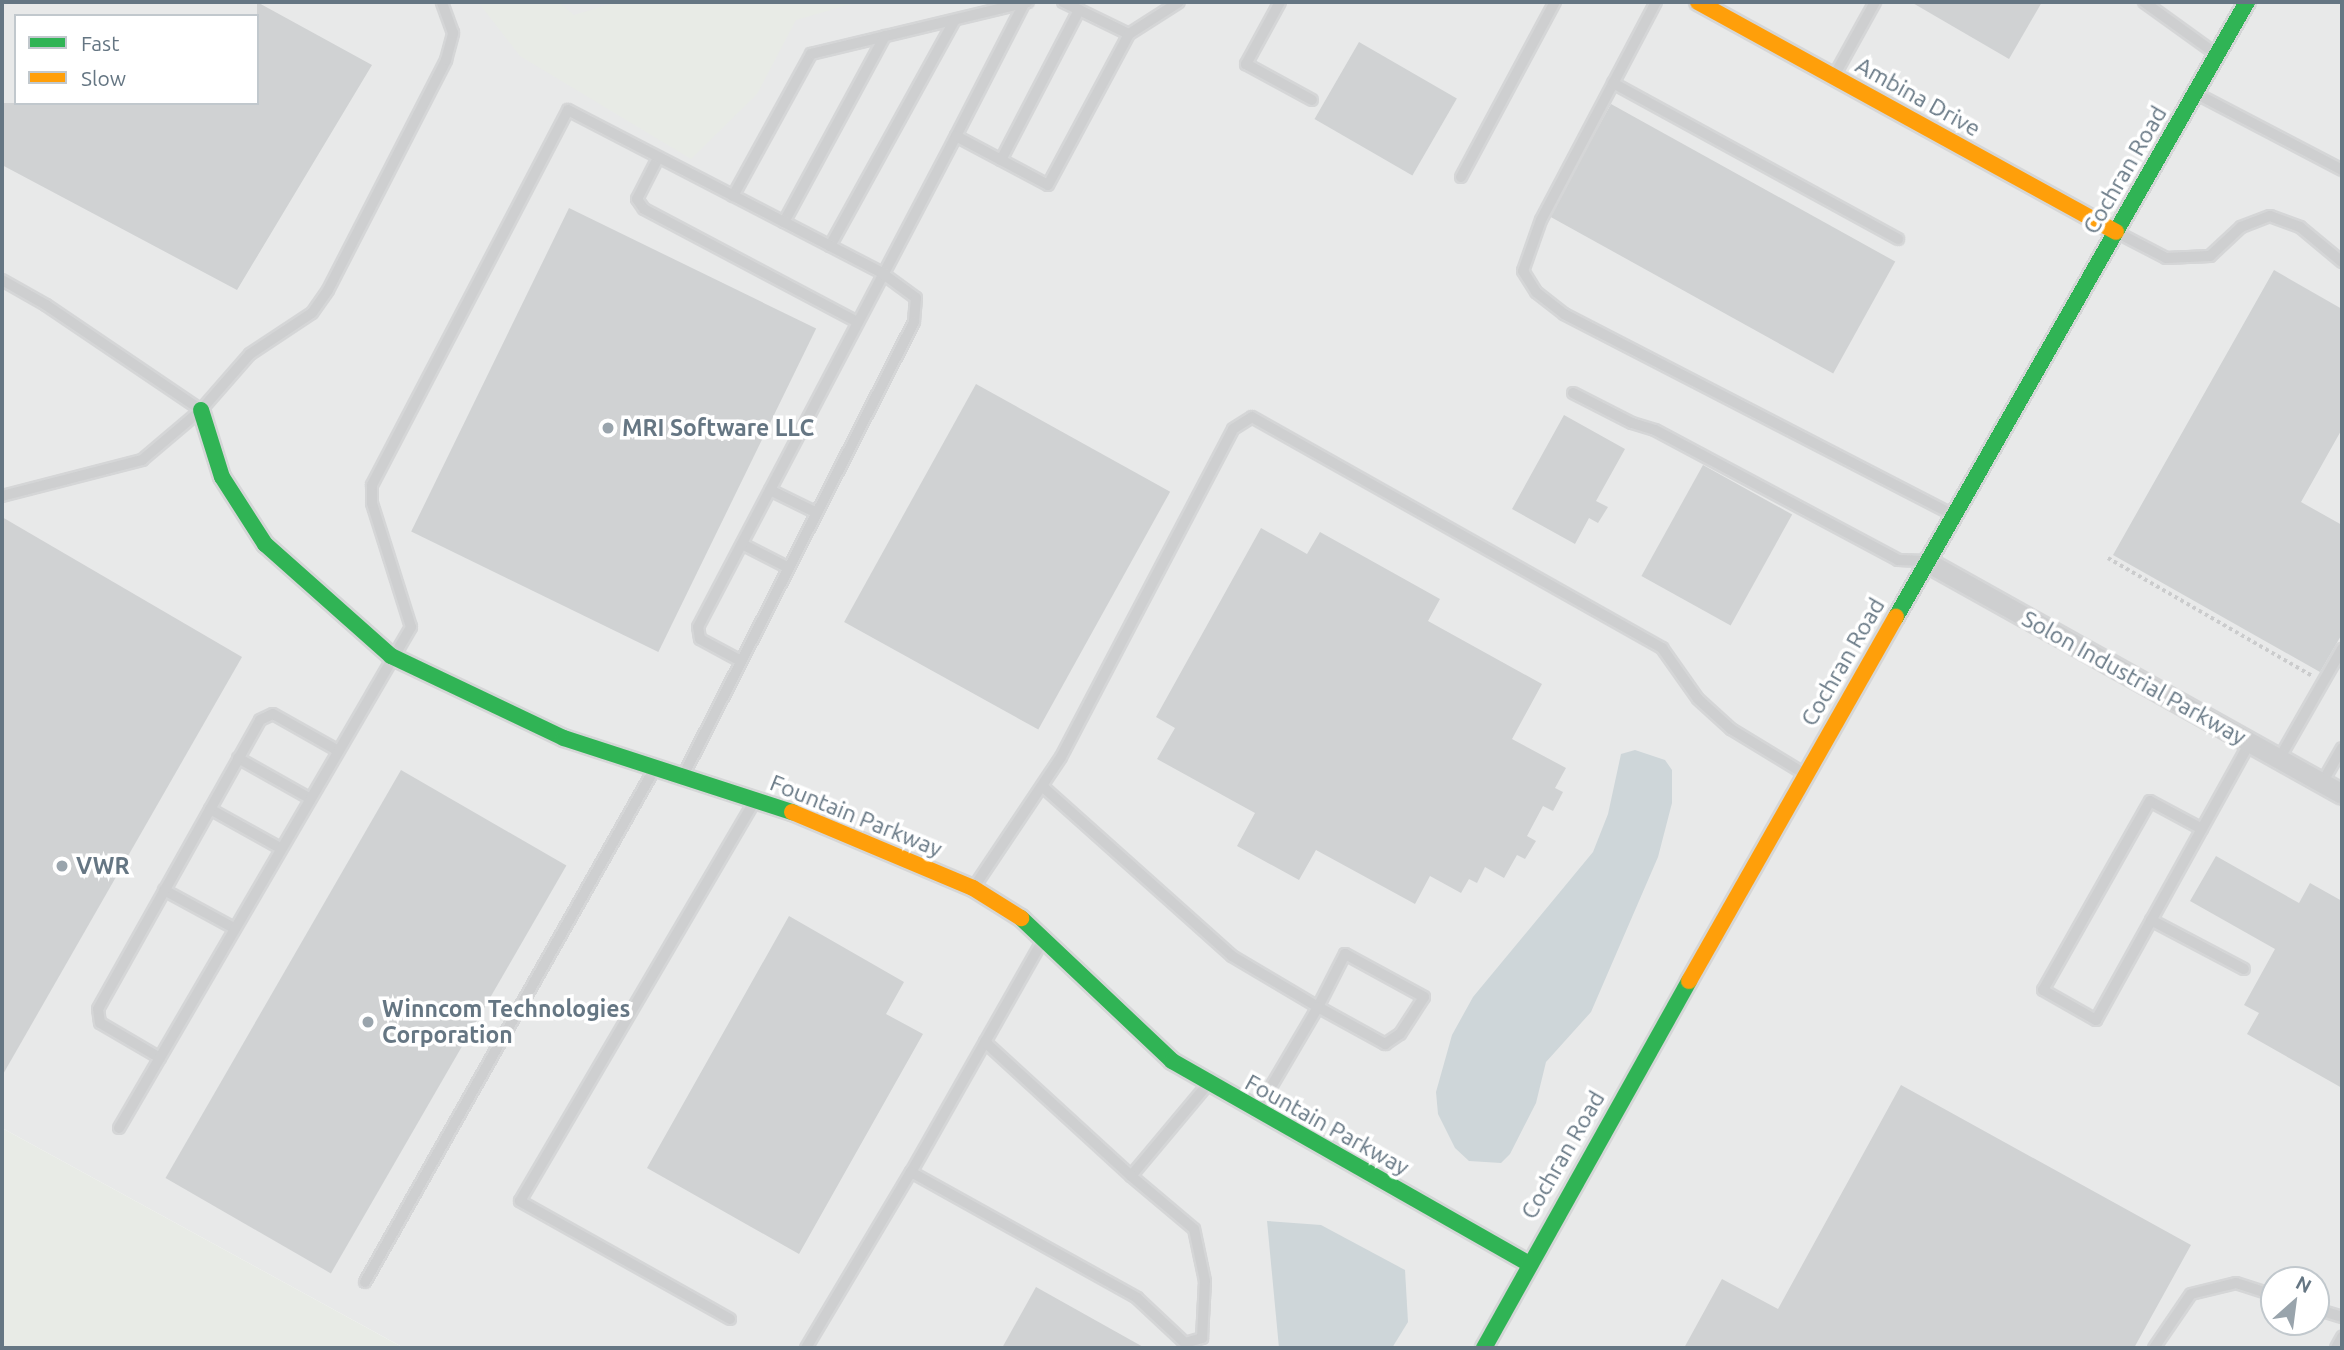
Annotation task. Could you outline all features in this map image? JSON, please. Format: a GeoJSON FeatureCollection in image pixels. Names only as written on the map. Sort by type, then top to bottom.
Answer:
{"type":"FeatureCollection","features":[{"type":"Feature","properties":{"kind":"street","name":"Ambina Drive"},"geometry":{"type":"LineString","coordinates":[[1698,2],[2116,232]]}},
{"type":"Feature","properties":{"kind":"street","name":"Cochran Road"},"geometry":{"type":"LineString","coordinates":[[1484,1348],[1528,1264],[1805,775],[2247,2]]}},
{"type":"Feature","properties":{"kind":"street","name":"Fountain Parkway"},"geometry":{"type":"LineString","coordinates":[[201,410],[222,477],[265,544],[391,656],[564,738],[814,819],[973,888],[1044,938],[1172,1061],[1256,1113],[1528,1264]]}},
{"type":"Feature","properties":{"kind":"street","name":"Solon Industrial Parkway"},"geometry":{"type":"LineString","coordinates":[[1927,562],[2342,794]]}},
{"type":"Feature","properties":{"kind":"lane"},"geometry":{"type":"LineString","coordinates":[[2,496],[142,460],[201,410],[250,354],[312,313],[328,290],[446,60],[453,33],[442,2]]}},
{"type":"Feature","properties":{"kind":"lane"},"geometry":{"type":"LineString","coordinates":[[733,196],[811,54],[1026,2]]}},
{"type":"Feature","properties":{"kind":"lane"},"geometry":{"type":"LineString","coordinates":[[739,660],[699,639],[698,626],[1026,2]]}},
{"type":"Feature","properties":{"kind":"lane"},"geometry":{"type":"LineString","coordinates":[[1063,2],[1129,34]]}},
{"type":"Feature","properties":{"kind":"lane"},"geometry":{"type":"LineString","coordinates":[[956,136],[1048,186],[1129,34],[1179,2]]}},
{"type":"Feature","properties":{"kind":"lane"},"geometry":{"type":"LineString","coordinates":[[1280,2],[1246,64],[1312,100]]}},
{"type":"Feature","properties":{"kind":"lane"},"geometry":{"type":"LineString","coordinates":[[1461,177],[1555,2]]}},
{"type":"Feature","properties":{"kind":"lane"},"geometry":{"type":"LineString","coordinates":[[1656,2],[1531,245],[1523,271],[1536,292],[1564,314],[1953,515]]}},
{"type":"Feature","properties":{"kind":"lane"},"geometry":{"type":"LineString","coordinates":[[1833,76],[1875,2]]}},
{"type":"Feature","properties":{"kind":"lane"},"geometry":{"type":"LineString","coordinates":[[2144,2],[2217,54]]}},
{"type":"Feature","properties":{"kind":"lane"},"geometry":{"type":"LineString","coordinates":[[1001,160],[1079,10]]}},
{"type":"Feature","properties":{"kind":"lane"},"geometry":{"type":"LineString","coordinates":[[830,246],[955,20]]}},
{"type":"Feature","properties":{"kind":"lane"},"geometry":{"type":"LineString","coordinates":[[784,222],[885,36]]}},
{"type":"Feature","properties":{"kind":"lane"},"geometry":{"type":"LineString","coordinates":[[1613,83],[1898,239]]}},
{"type":"Feature","properties":{"kind":"lane"},"geometry":{"type":"LineString","coordinates":[[2195,93],[2342,170]]}},
{"type":"Feature","properties":{"kind":"lane"},"geometry":{"type":"LineString","coordinates":[[119,1128],[391,656],[411,627],[372,503],[372,485],[568,110],[882,273],[916,298],[914,322],[739,660],[683,776]]}},
{"type":"Feature","properties":{"kind":"lane"},"geometry":{"type":"LineString","coordinates":[[658,158],[637,199],[644,209],[857,322]]}},
{"type":"Feature","properties":{"kind":"lane"},"geometry":{"type":"LineString","coordinates":[[2116,232],[2166,258],[2210,256],[2241,227],[2270,216],[2300,227],[2342,262]]}},
{"type":"Feature","properties":{"kind":"lane"},"geometry":{"type":"LineString","coordinates":[[2,280],[46,304],[201,410]]}},
{"type":"Feature","properties":{"kind":"lane"},"geometry":{"type":"LineString","coordinates":[[1573,393],[1632,423],[1655,430],[1898,560],[1927,562]]}},
{"type":"Feature","properties":{"kind":"lane"},"geometry":{"type":"LineString","coordinates":[[973,888],[1042,786],[1233,429],[1252,417],[1662,648],[1698,699],[1731,729],[1805,775]]}},
{"type":"Feature","properties":{"kind":"lane"},"geometry":{"type":"LineString","coordinates":[[770,490],[815,512]]}},
{"type":"Feature","properties":{"kind":"lane"},"geometry":{"type":"LineString","coordinates":[[742,544],[787,568]]}},
{"type":"Feature","properties":{"kind":"lane"},"geometry":{"type":"LineString","coordinates":[[2280,759],[2342,649]]}},
{"type":"Feature","properties":{"kind":"lane"},"geometry":{"type":"LineString","coordinates":[[160,1058],[100,1023],[98,1009],[238,758],[260,720],[273,714],[337,750]]}},
{"type":"Feature","properties":{"kind":"lane"},"geometry":{"type":"LineString","coordinates":[[2202,829],[2150,801],[2043,990],[2096,1020],[2151,920],[2202,829],[2250,742]]}},
{"type":"Feature","properties":{"kind":"lane"},"geometry":{"type":"LineString","coordinates":[[2322,783],[2342,748]]}},
{"type":"Feature","properties":{"kind":"lane"},"geometry":{"type":"LineString","coordinates":[[238,758],[309,798]]}},
{"type":"Feature","properties":{"kind":"lane"},"geometry":{"type":"LineString","coordinates":[[365,1282],[655,767]]}},
{"type":"Feature","properties":{"kind":"lane"},"geometry":{"type":"LineString","coordinates":[[1042,786],[1232,956],[1318,1007],[1385,1044],[1400,1034],[1424,998],[1345,954],[1318,1007],[1256,1113]]}},
{"type":"Feature","properties":{"kind":"lane"},"geometry":{"type":"LineString","coordinates":[[730,1319],[520,1201],[755,800]]}},
{"type":"Feature","properties":{"kind":"lane"},"geometry":{"type":"LineString","coordinates":[[210,809],[280,848]]}},
{"type":"Feature","properties":{"kind":"lane"},"geometry":{"type":"LineString","coordinates":[[164,890],[234,928]]}},
{"type":"Feature","properties":{"kind":"lane"},"geometry":{"type":"LineString","coordinates":[[2151,920],[2244,970]]}},
{"type":"Feature","properties":{"kind":"lane"},"geometry":{"type":"LineString","coordinates":[[806,1348],[911,1172],[1044,938]]}},
{"type":"Feature","properties":{"kind":"lane"},"geometry":{"type":"LineString","coordinates":[[911,1172],[1137,1298],[1185,1343],[1202,1338],[1205,1281],[1194,1229],[1131,1176],[985,1042]]}},
{"type":"Feature","properties":{"kind":"lane"},"geometry":{"type":"LineString","coordinates":[[1131,1176],[1209,1084]]}},
{"type":"Feature","properties":{"kind":"lane"},"geometry":{"type":"LineString","coordinates":[[2154,1348],[2191,1294],[2236,1283],[2260,1291]]}},
{"type":"Feature","properties":{"kind":"lane"},"geometry":{"type":"LineString","coordinates":[[2336,1348],[2342,1336]]}},
{"type":"Feature","properties":{"kind":"path"},"geometry":{"type":"LineString","coordinates":[[2108,558],[2323,682]]}},
{"type":"Feature","properties":{"kind":"shaded area"},"geometry":{"type":"Polygon","coordinates":[[[2,2],[2342,2],[2342,1348],[404,1348],[2,1128],[2,2]]]}},
{"type":"Feature","properties":{"kind":"shaded area"},"geometry":{"type":"Polygon","coordinates":[[[478,2],[558,2],[574,15],[617,2],[858,2],[796,20],[757,94],[691,159],[520,56],[478,2]]]}},
{"type":"Feature","properties":{"kind":"shaded area"},"geometry":{"type":"Polygon","coordinates":[[[1635,750],[1665,760],[1672,770],[1672,803],[1658,857],[1591,1012],[1546,1062],[1536,1103],[1510,1154],[1501,1163],[1469,1161],[1455,1148],[1438,1114],[1436,1092],[1452,1035],[1473,997],[1593,852],[1608,814],[1621,754],[1635,750]]]}},
{"type":"Feature","properties":{"kind":"shaded area"},"geometry":{"type":"Polygon","coordinates":[[[2,1128],[404,1348],[2,1348],[2,1128]]]}},
{"type":"Feature","properties":{"kind":"shaded area"},"geometry":{"type":"Polygon","coordinates":[[[1267,1221],[1321,1225],[1405,1270],[1408,1322],[1392,1348],[1279,1348],[1267,1221]]]}},
{"type":"Feature","properties":{"kind":"building"},"geometry":{"type":"Polygon","coordinates":[[[257,2],[372,65],[237,290],[2,165],[2,103],[259,105],[257,2]]]}},
{"type":"Feature","properties":{"kind":"building"},"geometry":{"type":"Polygon","coordinates":[[[1911,2],[2042,2],[2009,59],[1911,2]]]}},
{"type":"Feature","properties":{"kind":"building"},"geometry":{"type":"Polygon","coordinates":[[[1359,42],[1457,98],[1412,176],[1314,119],[1359,42]]]}},
{"type":"Feature","properties":{"kind":"building"},"geometry":{"type":"Polygon","coordinates":[[[1611,104],[1895,262],[1833,374],[1549,216],[1611,104]]]}},
{"type":"Feature","properties":{"kind":"building","name":"MRI Software LLC"},"geometry":{"type":"Polygon","coordinates":[[[569,208],[816,329],[658,652],[411,532],[569,208]]]}},
{"type":"Feature","properties":{"kind":"building"},"geometry":{"type":"Polygon","coordinates":[[[2274,270],[2342,309],[2342,429],[2301,502],[2342,525],[2342,634],[2320,672],[2113,555],[2274,270]]]}},
{"type":"Feature","properties":{"kind":"building"},"geometry":{"type":"Polygon","coordinates":[[[976,384],[1170,492],[1038,730],[844,622],[976,384]]]}},
{"type":"Feature","properties":{"kind":"building"},"geometry":{"type":"Polygon","coordinates":[[[1564,415],[1625,449],[1596,501],[1608,507],[1598,523],[1589,518],[1575,544],[1512,509],[1564,415]]]}},
{"type":"Feature","properties":{"kind":"building"},"geometry":{"type":"Polygon","coordinates":[[[1703,465],[1792,514],[1731,626],[1641,576],[1703,465]]]}},
{"type":"Feature","properties":{"kind":"building","name":"VWR"},"geometry":{"type":"Polygon","coordinates":[[[2,517],[242,657],[2,1076],[2,517]]]}},
{"type":"Feature","properties":{"kind":"building"},"geometry":{"type":"Polygon","coordinates":[[[1261,528],[1307,554],[1320,532],[1440,599],[1428,621],[1542,684],[1512,739],[1566,768],[1555,788],[1563,792],[1553,811],[1543,806],[1527,836],[1536,841],[1525,859],[1517,855],[1504,878],[1485,867],[1477,883],[1469,879],[1461,893],[1430,876],[1415,904],[1316,850],[1299,880],[1237,846],[1255,813],[1157,759],[1175,728],[1156,717],[1261,528]]]}},
{"type":"Feature","properties":{"kind":"building","name":"Winncom Technologies Corporation"},"geometry":{"type":"Polygon","coordinates":[[[401,770],[566,865],[331,1273],[166,1178],[401,770]]]}},
{"type":"Feature","properties":{"kind":"building"},"geometry":{"type":"Polygon","coordinates":[[[2216,856],[2299,903],[2310,883],[2342,901],[2342,1088],[2247,1034],[2259,1013],[2244,1005],[2275,949],[2190,901],[2216,856]]]}},
{"type":"Feature","properties":{"kind":"building"},"geometry":{"type":"Polygon","coordinates":[[[789,916],[904,982],[886,1014],[923,1034],[799,1254],[647,1168],[789,916]]]}},
{"type":"Feature","properties":{"kind":"building"},"geometry":{"type":"Polygon","coordinates":[[[1901,1085],[2191,1245],[2134,1348],[1684,1348],[1722,1279],[1778,1309],[1901,1085]]]}},
{"type":"Feature","properties":{"kind":"building"},"geometry":{"type":"Polygon","coordinates":[[[1036,1287],[1145,1348],[1002,1348],[1036,1287]]]}},
{"type":"Feature","properties":{"kind":"traffic: fast"},"geometry":{"type":"LineString","coordinates":[[1896,617],[2247,2]]}},
{"type":"Feature","properties":{"kind":"traffic: fast"},"geometry":{"type":"LineString","coordinates":[[201,410],[222,477],[265,544],[391,656],[564,738],[792,812]]}},
{"type":"Feature","properties":{"kind":"traffic: fast"},"geometry":{"type":"LineString","coordinates":[[1021,918],[1172,1061],[1528,1263]]}},
{"type":"Feature","properties":{"kind":"traffic: fast"},"geometry":{"type":"LineString","coordinates":[[1484,1348],[1689,981]]}},
{"type":"Feature","properties":{"kind":"traffic: slow"},"geometry":{"type":"LineString","coordinates":[[1698,2],[2116,232]]}},
{"type":"Feature","properties":{"kind":"traffic: slow"},"geometry":{"type":"LineString","coordinates":[[1689,981],[1896,617]]}},
{"type":"Feature","properties":{"kind":"traffic: slow"},"geometry":{"type":"LineString","coordinates":[[792,812],[973,888],[1021,918]]}},
{"type":"Feature","properties":{"kind":"place","name":"MRI Software LLC"},"geometry":{"type":"Point","coordinates":[608,428]}},
{"type":"Feature","properties":{"kind":"place","name":"VWR"},"geometry":{"type":"Point","coordinates":[62,866]}},
{"type":"Feature","properties":{"kind":"place","name":"Winncom Technologies Corporation"},"geometry":{"type":"Point","coordinates":[368,1022]}}]}
